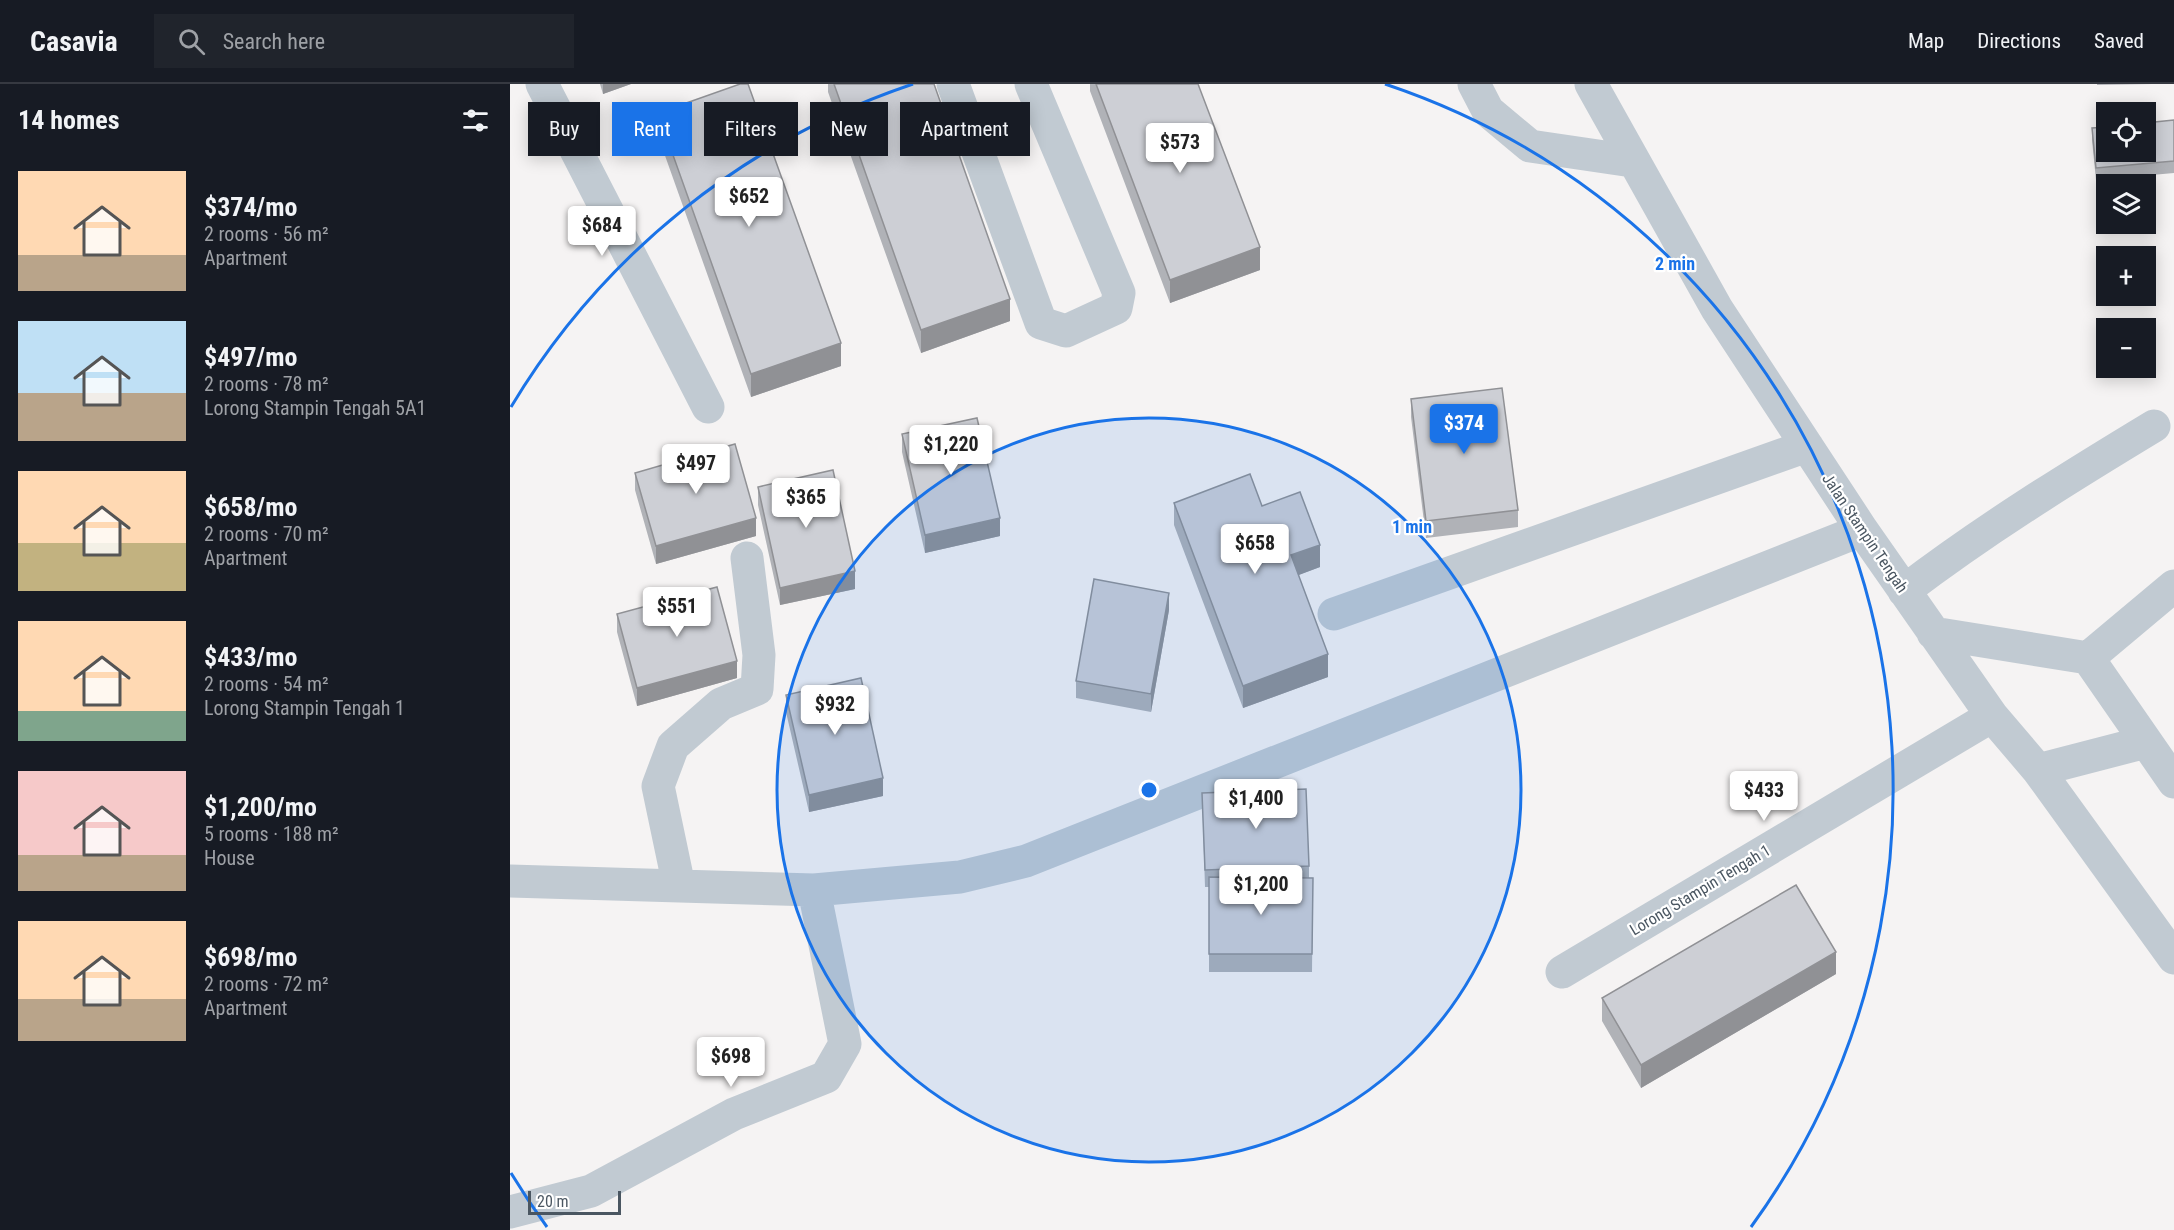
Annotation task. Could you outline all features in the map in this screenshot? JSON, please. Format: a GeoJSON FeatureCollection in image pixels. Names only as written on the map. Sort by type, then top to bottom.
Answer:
{"type":"FeatureCollection","features":[{"type":"Feature","properties":{"kind":"street"},"geometry":{"type":"LineString","coordinates":[[542,84],[708,407]]}},
{"type":"Feature","properties":{"kind":"street"},"geometry":{"type":"LineString","coordinates":[[953,84],[1041,323],[1066,331],[1116,308],[1119,293],[1030,84]]}},
{"type":"Feature","properties":{"kind":"street"},"geometry":{"type":"LineString","coordinates":[[1474,84],[1488,111],[1530,146],[1632,161]]}},
{"type":"Feature","properties":{"kind":"street","name":"Jalan Stampin Tengah"},"geometry":{"type":"LineString","coordinates":[[1591,84],[1632,161],[1718,309],[1862,530],[1992,716],[2038,770],[2174,958]]}},
{"type":"Feature","properties":{"kind":"street"},"geometry":{"type":"LineString","coordinates":[[1904,591],[1956,551],[2042,493],[2154,426]]}},
{"type":"Feature","properties":{"kind":"street"},"geometry":{"type":"LineString","coordinates":[[1334,614],[1807,446]]}},
{"type":"Feature","properties":{"kind":"street"},"geometry":{"type":"LineString","coordinates":[[510,881],[814,890],[960,877],[1026,861],[1862,530]]}},
{"type":"Feature","properties":{"kind":"street"},"geometry":{"type":"LineString","coordinates":[[679,886],[658,786],[673,746],[721,704],[757,689],[759,655],[747,558]]}},
{"type":"Feature","properties":{"kind":"street"},"geometry":{"type":"LineString","coordinates":[[2088,658],[2174,586]]}},
{"type":"Feature","properties":{"kind":"street"},"geometry":{"type":"LineString","coordinates":[[1934,633],[2088,658],[2174,782]]}},
{"type":"Feature","properties":{"kind":"street","name":"Lorong Stampin Tengah 1"},"geometry":{"type":"LineString","coordinates":[[1562,972],[1992,716]]}},
{"type":"Feature","properties":{"kind":"street"},"geometry":{"type":"LineString","coordinates":[[2038,770],[2146,742]]}},
{"type":"Feature","properties":{"kind":"street"},"geometry":{"type":"LineString","coordinates":[[510,1212],[591,1191],[734,1114],[826,1077],[845,1044],[814,890]]}},
{"type":"Feature","properties":{"kind":"building"},"geometry":{"type":"Polygon","coordinates":[[[740,84],[748,84],[754,102],[704,102],[704,156],[774,156],[841,343],[751,374],[673,156],[692,156],[692,102],[689,102],[740,84]]]}},
{"type":"Feature","properties":{"kind":"building"},"geometry":{"type":"Polygon","coordinates":[[[834,84],[934,84],[940,102],[900,102],[900,156],[959,156],[1010,299],[921,330],[859,156],[888,156],[888,102],[840,102],[834,84]]]}},
{"type":"Feature","properties":{"kind":"building"},"geometry":{"type":"Polygon","coordinates":[[[1096,84],[1198,84],[1260,247],[1170,280],[1096,84]]]}},
{"type":"Feature","properties":{"kind":"building"},"geometry":{"type":"Polygon","coordinates":[[[2174,120],[2174,161],[2096,168],[2092,128],[2096,128],[2096,162],[2156,162],[2156,122],[2174,120]]]}},
{"type":"Feature","properties":{"kind":"building"},"geometry":{"type":"Polygon","coordinates":[[[1502,388],[1518,510],[1426,521],[1411,399],[1502,388]]]}},
{"type":"Feature","properties":{"kind":"building"},"geometry":{"type":"Polygon","coordinates":[[[977,418],[1000,518],[925,535],[902,434],[977,418]]]}},
{"type":"Feature","properties":{"kind":"building"},"geometry":{"type":"Polygon","coordinates":[[[735,444],[756,518],[656,546],[635,473],[735,444]]]}},
{"type":"Feature","properties":{"kind":"building"},"geometry":{"type":"Polygon","coordinates":[[[833,470],[855,571],[780,588],[758,487],[833,470]]]}},
{"type":"Feature","properties":{"kind":"building"},"geometry":{"type":"Polygon","coordinates":[[[1250,474],[1262,506],[1300,492],[1320,545],[1291,555],[1328,654],[1243,686],[1174,503],[1250,474]]]}},
{"type":"Feature","properties":{"kind":"building"},"geometry":{"type":"Polygon","coordinates":[[[1094,579],[1169,593],[1151,694],[1076,681],[1094,579]]]}},
{"type":"Feature","properties":{"kind":"building"},"geometry":{"type":"Polygon","coordinates":[[[717,587],[737,661],[637,688],[617,614],[717,587]]]}},
{"type":"Feature","properties":{"kind":"building"},"geometry":{"type":"Polygon","coordinates":[[[861,678],[883,778],[809,795],[786,695],[861,678]]]}},
{"type":"Feature","properties":{"kind":"building"},"geometry":{"type":"Polygon","coordinates":[[[1306,789],[1309,866],[1205,870],[1202,793],[1306,789]]]}},
{"type":"Feature","properties":{"kind":"building"},"geometry":{"type":"Polygon","coordinates":[[[1209,877],[1313,878],[1312,954],[1209,954],[1209,877]]]}},
{"type":"Feature","properties":{"kind":"building"},"geometry":{"type":"Polygon","coordinates":[[[1796,885],[1836,952],[1641,1065],[1602,998],[1796,885]]]}}]}
